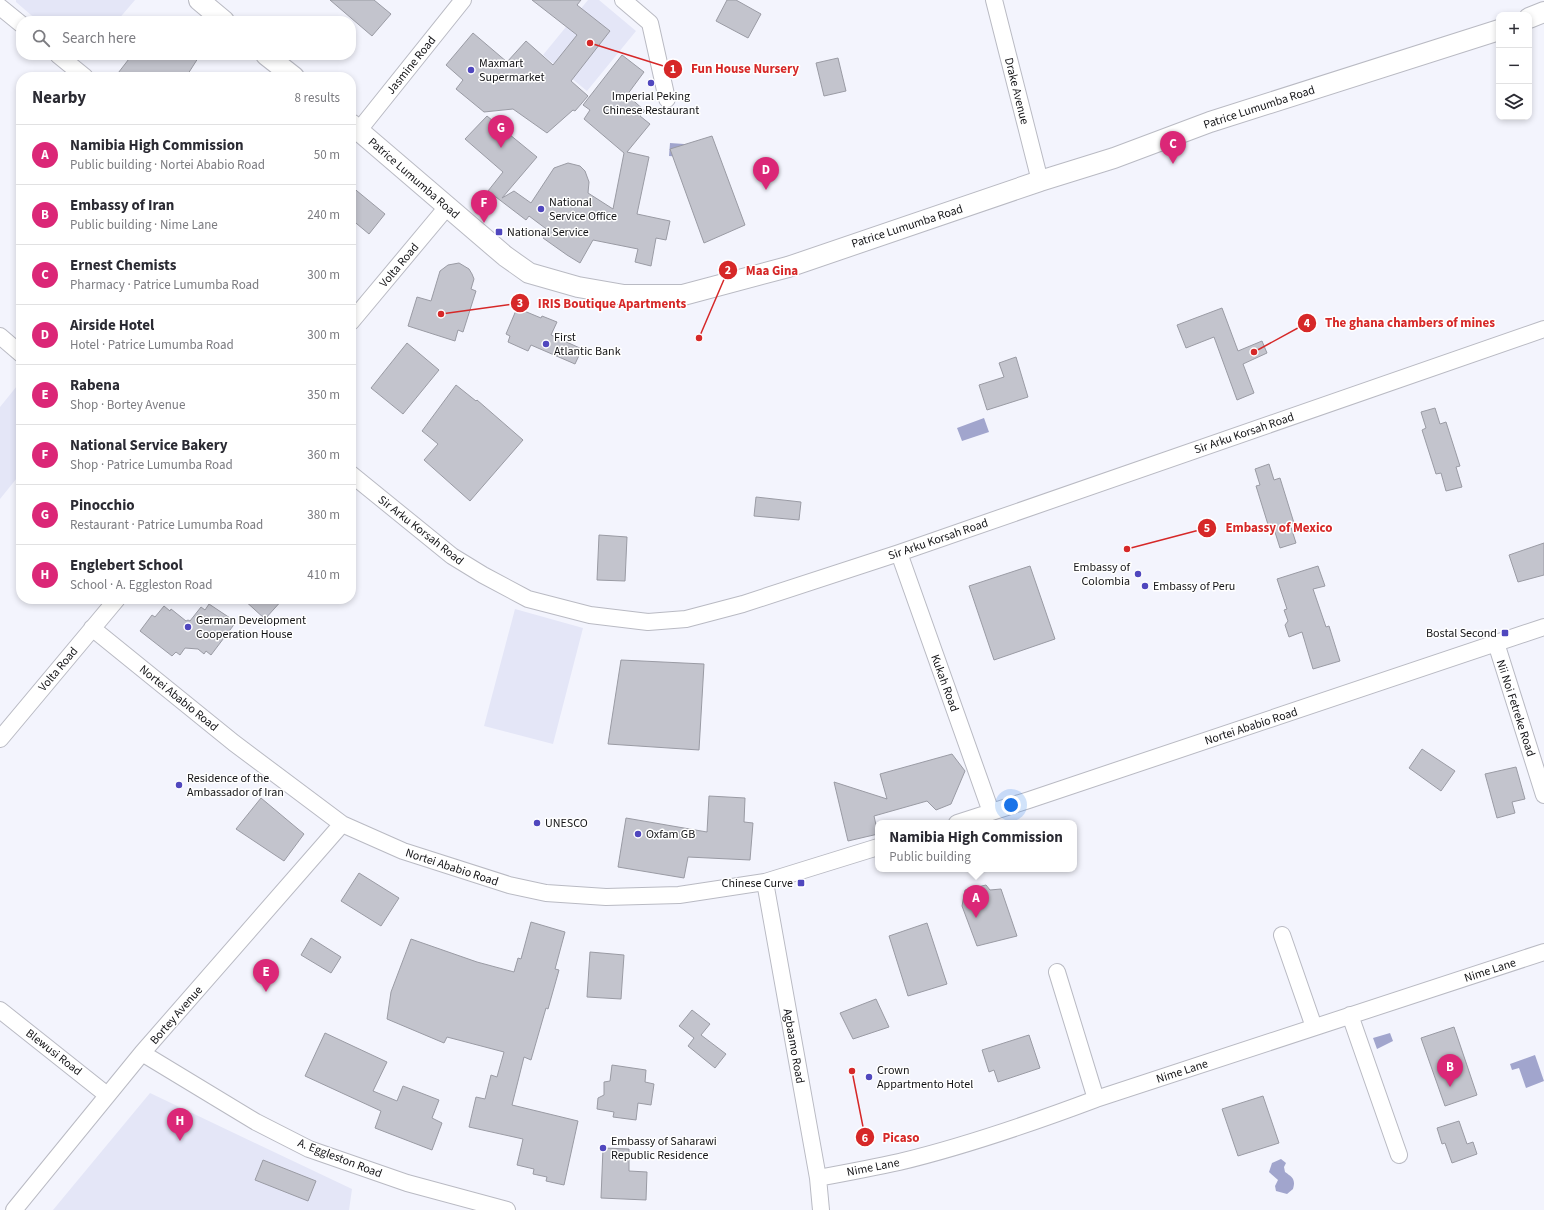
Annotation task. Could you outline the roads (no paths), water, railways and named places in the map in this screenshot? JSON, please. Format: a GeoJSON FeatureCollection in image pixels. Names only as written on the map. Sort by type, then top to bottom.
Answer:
{"type":"FeatureCollection","features":[{"type":"Feature","properties":{"kind":"street"},"geometry":{"type":"LineString","coordinates":[[199,0],[218,16]]}},
{"type":"Feature","properties":{"kind":"street","name":"Jasmine Road"},"geometry":{"type":"LineString","coordinates":[[356,126],[463,0]]}},
{"type":"Feature","properties":{"kind":"street"},"geometry":{"type":"LineString","coordinates":[[623,0],[650,23],[667,99]]}},
{"type":"Feature","properties":{"kind":"street","name":"Drake Avenue"},"geometry":{"type":"LineString","coordinates":[[994,0],[1040,181]]}},
{"type":"Feature","properties":{"kind":"street"},"geometry":{"type":"LineString","coordinates":[[0,7],[16,20]]}},
{"type":"Feature","properties":{"kind":"street"},"geometry":{"type":"LineString","coordinates":[[1532,17],[1544,12]]}},
{"type":"Feature","properties":{"kind":"street","name":"Patrice Lumumba Road"},"geometry":{"type":"LineString","coordinates":[[356,128],[447,208],[505,256],[529,273],[578,287],[624,295],[683,295],[788,267],[1040,181],[1114,158],[1210,122],[1496,31]]}},
{"type":"Feature","properties":{"kind":"street"},"geometry":{"type":"LineString","coordinates":[[64,60],[79,72]]}},
{"type":"Feature","properties":{"kind":"street"},"geometry":{"type":"LineString","coordinates":[[272,60],[288,72]]}},
{"type":"Feature","properties":{"kind":"street","name":"Volta Road"},"geometry":{"type":"LineString","coordinates":[[356,316],[447,208]]}},
{"type":"Feature","properties":{"kind":"street","name":"Sir Arku Korsah Road"},"geometry":{"type":"LineString","coordinates":[[356,478],[452,556],[483,575],[528,598],[590,615],[648,622],[686,619],[743,604],[899,553],[1544,329]]}},
{"type":"Feature","properties":{"kind":"street"},"geometry":{"type":"LineString","coordinates":[[0,336],[16,350]]}},
{"type":"Feature","properties":{"kind":"street","name":"Kukah Road"},"geometry":{"type":"LineString","coordinates":[[899,553],[991,812]]}},
{"type":"Feature","properties":{"kind":"street","name":"Volta Road"},"geometry":{"type":"LineString","coordinates":[[0,739],[112,604]]}},
{"type":"Feature","properties":{"kind":"street","name":"Nortei Ababio Road"},"geometry":{"type":"LineString","coordinates":[[966,820],[1544,627]]}},
{"type":"Feature","properties":{"kind":"street","name":"Nortei Ababio Road"},"geometry":{"type":"LineString","coordinates":[[92,628],[234,743],[342,824],[403,851],[509,885],[546,893],[606,897],[679,895],[765,882],[875,848]]}},
{"type":"Feature","properties":{"kind":"street","name":"Nii Noi Fetreke Road"},"geometry":{"type":"LineString","coordinates":[[1496,643],[1544,796]]}},
{"type":"Feature","properties":{"kind":"street","name":"Bortey Avenue"},"geometry":{"type":"LineString","coordinates":[[14,1210],[142,1053],[342,824]]}},
{"type":"Feature","properties":{"kind":"street","name":"Agbaamo Road"},"geometry":{"type":"LineString","coordinates":[[765,882],[818,1178],[821,1210]]}},
{"type":"Feature","properties":{"kind":"street"},"geometry":{"type":"LineString","coordinates":[[1282,936],[1314,1027]]}},
{"type":"Feature","properties":{"kind":"street","name":"Nime Lane"},"geometry":{"type":"LineString","coordinates":[[818,1178],[898,1162],[1057,1114],[1096,1099],[1544,952]]}},
{"type":"Feature","properties":{"kind":"street"},"geometry":{"type":"LineString","coordinates":[[1057,972],[1096,1099]]}},
{"type":"Feature","properties":{"kind":"street","name":"Blewusi Road"},"geometry":{"type":"LineString","coordinates":[[0,1010],[107,1095]]}},
{"type":"Feature","properties":{"kind":"street"},"geometry":{"type":"LineString","coordinates":[[1350,1015],[1399,1155]]}},
{"type":"Feature","properties":{"kind":"street","name":"A. Eggleston Road"},"geometry":{"type":"LineString","coordinates":[[142,1053],[256,1122],[309,1149],[407,1183],[507,1210]]}},
{"type":"Feature","properties":{"kind":"water"},"geometry":{"type":"Polygon","coordinates":[[[670,143],[698,145],[697,158],[669,156],[670,143]]]}},
{"type":"Feature","properties":{"kind":"water"},"geometry":{"type":"Polygon","coordinates":[[[984,418],[989,432],[962,441],[957,428],[984,418]]]}},
{"type":"Feature","properties":{"kind":"water"},"geometry":{"type":"Polygon","coordinates":[[[1390,1033],[1393,1041],[1377,1049],[1373,1038],[1390,1033]]]}},
{"type":"Feature","properties":{"kind":"water"},"geometry":{"type":"Polygon","coordinates":[[[1535,1055],[1544,1081],[1526,1088],[1519,1068],[1512,1070],[1510,1064],[1535,1055]]]}},
{"type":"Feature","properties":{"kind":"water"},"geometry":{"type":"Polygon","coordinates":[[[1281,1159],[1286,1163],[1284,1167],[1285,1172],[1294,1181],[1293,1189],[1287,1194],[1276,1191],[1275,1186],[1278,1180],[1269,1172],[1272,1163],[1281,1159]]]}},
{"type":"Feature","properties":{"kind":"place","name":"Fun House Nursery"},"geometry":{"type":"Point","coordinates":[590,43]}},
{"type":"Feature","properties":{"kind":"place","name":"Maxmart Supermarket"},"geometry":{"type":"Point","coordinates":[471,70]}},
{"type":"Feature","properties":{"kind":"place","name":"Imperial Peking Chinese Restaurant"},"geometry":{"type":"Point","coordinates":[651,83]}},
{"type":"Feature","properties":{"kind":"place","name":"Pinocchio"},"geometry":{"type":"Point","coordinates":[501,148]}},
{"type":"Feature","properties":{"kind":"place","name":"Ernest Chemists"},"geometry":{"type":"Point","coordinates":[1173,164]}},
{"type":"Feature","properties":{"kind":"place","name":"Airside Hotel"},"geometry":{"type":"Point","coordinates":[766,190]}},
{"type":"Feature","properties":{"kind":"place","name":"National Service Office"},"geometry":{"type":"Point","coordinates":[541,209]}},
{"type":"Feature","properties":{"kind":"place","name":"National Service Bakery"},"geometry":{"type":"Point","coordinates":[484,223]}},
{"type":"Feature","properties":{"kind":"place","name":"National Service"},"geometry":{"type":"Point","coordinates":[499,232]}},
{"type":"Feature","properties":{"kind":"place","name":"IRIS Boutique Apartments"},"geometry":{"type":"Point","coordinates":[441,314]}},
{"type":"Feature","properties":{"kind":"place","name":"Maa Gina"},"geometry":{"type":"Point","coordinates":[699,338]}},
{"type":"Feature","properties":{"kind":"place","name":"First Atlantic Bank"},"geometry":{"type":"Point","coordinates":[546,344]}},
{"type":"Feature","properties":{"kind":"place","name":"The ghana chambers of mines"},"geometry":{"type":"Point","coordinates":[1254,352]}},
{"type":"Feature","properties":{"kind":"place","name":"Embassy of Mexico"},"geometry":{"type":"Point","coordinates":[1127,549]}},
{"type":"Feature","properties":{"kind":"place","name":"Embassy of Colombia"},"geometry":{"type":"Point","coordinates":[1138,574]}},
{"type":"Feature","properties":{"kind":"place","name":"Embassy of Peru"},"geometry":{"type":"Point","coordinates":[1145,586]}},
{"type":"Feature","properties":{"kind":"place","name":"German Development Cooperation House"},"geometry":{"type":"Point","coordinates":[188,627]}},
{"type":"Feature","properties":{"kind":"place","name":"Bostal Second"},"geometry":{"type":"Point","coordinates":[1505,633]}},
{"type":"Feature","properties":{"kind":"place","name":"Residence of the Ambassador of Iran"},"geometry":{"type":"Point","coordinates":[179,785]}},
{"type":"Feature","properties":{"kind":"place","name":"UNESCO"},"geometry":{"type":"Point","coordinates":[537,823]}},
{"type":"Feature","properties":{"kind":"place","name":"Oxfam GB"},"geometry":{"type":"Point","coordinates":[638,834]}},
{"type":"Feature","properties":{"kind":"place","name":"Chinese Curve"},"geometry":{"type":"Point","coordinates":[801,883]}},
{"type":"Feature","properties":{"kind":"place","name":"Namibia High Commission"},"geometry":{"type":"Point","coordinates":[976,918]}},
{"type":"Feature","properties":{"kind":"place","name":"Rabena"},"geometry":{"type":"Point","coordinates":[266,992]}},
{"type":"Feature","properties":{"kind":"place","name":"Picaso"},"geometry":{"type":"Point","coordinates":[852,1071]}},
{"type":"Feature","properties":{"kind":"place","name":"Crown Appartmento Hotel"},"geometry":{"type":"Point","coordinates":[869,1077]}},
{"type":"Feature","properties":{"kind":"place","name":"Embassy of Iran"},"geometry":{"type":"Point","coordinates":[1450,1087]}},
{"type":"Feature","properties":{"kind":"place","name":"Englebert School"},"geometry":{"type":"Point","coordinates":[180,1141]}},
{"type":"Feature","properties":{"kind":"place","name":"Embassy of Saharawi Republic Residence"},"geometry":{"type":"Point","coordinates":[603,1148]}}]}
